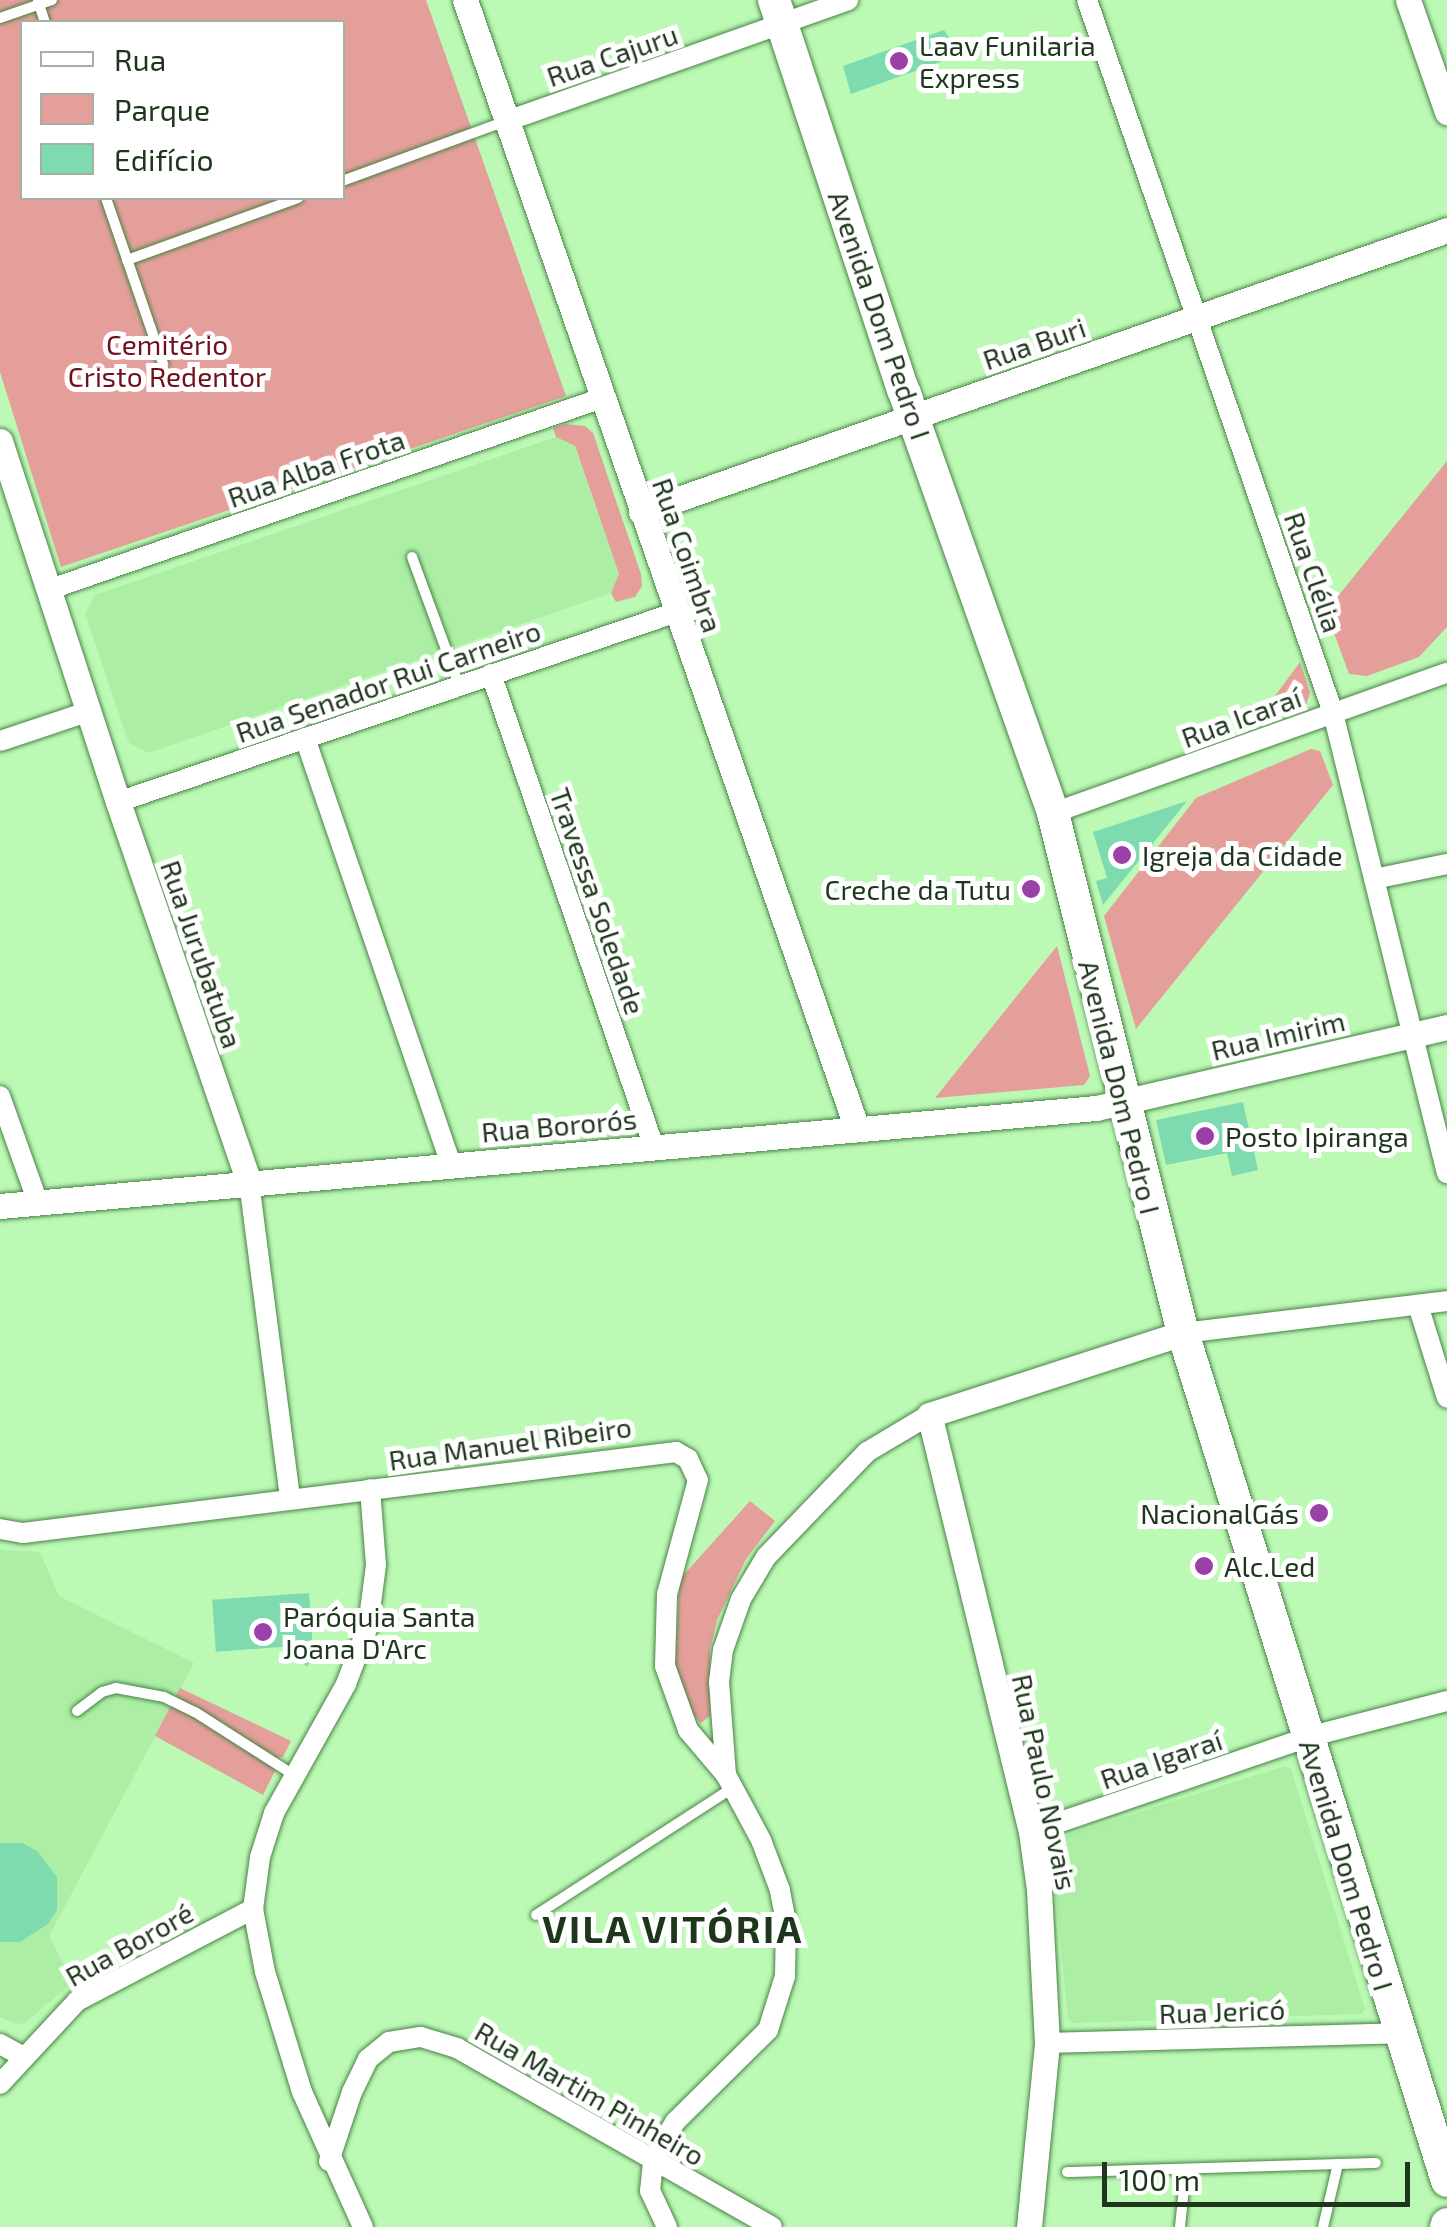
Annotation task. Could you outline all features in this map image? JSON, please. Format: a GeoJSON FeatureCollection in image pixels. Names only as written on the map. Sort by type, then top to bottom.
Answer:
{"type":"FeatureCollection","features":[{"type":"Feature","properties":{"kind":"main road","name":"Avenida Dom Pedro I"},"geometry":{"type":"LineString","coordinates":[[778,12],[913,417],[1053,813],[1122,1102],[1183,1333],[1398,2033],[1431,2089],[1447,2182]]}},
{"type":"Feature","properties":{"kind":"street","name":"Rua Coimbra"},"geometry":{"type":"LineString","coordinates":[[465,0],[858,1129]]}},
{"type":"Feature","properties":{"kind":"street","name":"Rua Cajuru"},"geometry":{"type":"LineString","coordinates":[[507,121],[778,12],[848,0]]}},
{"type":"Feature","properties":{"kind":"street","name":"Rua Clélia"},"geometry":{"type":"LineString","coordinates":[[1087,0],[1333,713],[1447,1173]]}},
{"type":"Feature","properties":{"kind":"street"},"geometry":{"type":"LineString","coordinates":[[1408,0],[1447,112]]}},
{"type":"Feature","properties":{"kind":"street","name":"Rua Buri"},"geometry":{"type":"LineString","coordinates":[[641,512],[1447,230]]}},
{"type":"Feature","properties":{"kind":"street","name":"Rua Alba Frota"},"geometry":{"type":"LineString","coordinates":[[48,590],[602,398]]}},
{"type":"Feature","properties":{"kind":"street","name":"Rua Jurubatuba"},"geometry":{"type":"LineString","coordinates":[[2,454],[250,1182],[290,1499]]}},
{"type":"Feature","properties":{"kind":"street","name":"Rua Senador Rui Carneiro"},"geometry":{"type":"LineString","coordinates":[[118,802],[676,612]]}},
{"type":"Feature","properties":{"kind":"street","name":"Rua Icaraí"},"geometry":{"type":"LineString","coordinates":[[1053,813],[1447,673]]}},
{"type":"Feature","properties":{"kind":"street","name":"Travessa Soledade"},"geometry":{"type":"LineString","coordinates":[[491,674],[654,1147]]}},
{"type":"Feature","properties":{"kind":"street"},"geometry":{"type":"LineString","coordinates":[[0,742],[87,712]]}},
{"type":"Feature","properties":{"kind":"street"},"geometry":{"type":"LineString","coordinates":[[305,738],[451,1164]]}},
{"type":"Feature","properties":{"kind":"street"},"geometry":{"type":"LineString","coordinates":[[1374,880],[1447,864]]}},
{"type":"Feature","properties":{"kind":"street","name":"Rua Imirim"},"geometry":{"type":"LineString","coordinates":[[1122,1102],[1447,1028]]}},
{"type":"Feature","properties":{"kind":"street"},"geometry":{"type":"LineString","coordinates":[[0,1096],[38,1203]]}},
{"type":"Feature","properties":{"kind":"street","name":"Rua Bororós"},"geometry":{"type":"LineString","coordinates":[[0,1206],[1122,1102]]}},
{"type":"Feature","properties":{"kind":"street"},"geometry":{"type":"LineString","coordinates":[[667,2227],[650,2191],[653,2160],[675,2122],[751,2052],[768,2030],[779,2003],[786,1949],[780,1890],[729,1781],[718,1682],[723,1650],[751,1578],[854,1464],[895,1432],[929,1415],[1183,1333],[1447,1302]]}},
{"type":"Feature","properties":{"kind":"street"},"geometry":{"type":"LineString","coordinates":[[1418,1305],[1447,1398]]}},
{"type":"Feature","properties":{"kind":"street","name":"Rua Paulo Novais"},"geometry":{"type":"LineString","coordinates":[[929,1415],[1032,1832],[1044,1930],[1048,2043],[1029,2227]]}},
{"type":"Feature","properties":{"kind":"street","name":"Rua Manuel Ribeiro"},"geometry":{"type":"LineString","coordinates":[[0,1529],[23,1533],[658,1450],[676,1452],[688,1459],[698,1480],[667,1594],[665,1666],[688,1730],[729,1781]]}},
{"type":"Feature","properties":{"kind":"street"},"geometry":{"type":"LineString","coordinates":[[362,2227],[329,2161],[290,2057],[265,1972],[254,1908],[265,1840],[294,1775],[346,1684],[368,1626],[376,1566],[370,1489]]}},
{"type":"Feature","properties":{"kind":"street","name":"Rua Igaraí"},"geometry":{"type":"LineString","coordinates":[[1032,1832],[1308,1737],[1447,1702]]}},
{"type":"Feature","properties":{"kind":"street","name":"Rua Bororé"},"geometry":{"type":"LineString","coordinates":[[0,2084],[57,2018],[87,1995],[254,1908]]}},
{"type":"Feature","properties":{"kind":"street","name":"Rua Jericó"},"geometry":{"type":"LineString","coordinates":[[1048,2043],[1398,2033]]}},
{"type":"Feature","properties":{"kind":"street","name":"Rua Martim Pinheiro"},"geometry":{"type":"LineString","coordinates":[[329,2161],[352,2092],[368,2059],[389,2042],[421,2037],[457,2048],[772,2227]]}},
{"type":"Feature","properties":{"kind":"street"},"geometry":{"type":"LineString","coordinates":[[0,2044],[22,2056]]}},
{"type":"Feature","properties":{"kind":"lane"},"geometry":{"type":"LineString","coordinates":[[0,18],[52,0]]}},
{"type":"Feature","properties":{"kind":"lane"},"geometry":{"type":"LineString","coordinates":[[345,180],[507,121]]}},
{"type":"Feature","properties":{"kind":"lane"},"geometry":{"type":"LineString","coordinates":[[107,200],[163,364]]}},
{"type":"Feature","properties":{"kind":"lane"},"geometry":{"type":"LineString","coordinates":[[127,260],[292,200]]}},
{"type":"Feature","properties":{"kind":"lane"},"geometry":{"type":"LineString","coordinates":[[412,558],[458,685]]}},
{"type":"Feature","properties":{"kind":"lane"},"geometry":{"type":"LineString","coordinates":[[77,1712],[102,1692],[116,1688],[164,1698],[196,1712],[294,1775]]}},
{"type":"Feature","properties":{"kind":"lane"},"geometry":{"type":"LineString","coordinates":[[536,1915],[729,1781]]}},
{"type":"Feature","properties":{"kind":"lane"},"geometry":{"type":"LineString","coordinates":[[1066,2172],[1376,2163]]}},
{"type":"Feature","properties":{"kind":"lane"},"geometry":{"type":"LineString","coordinates":[[1323,2227],[1338,2164]]}},
{"type":"Feature","properties":{"kind":"lane"},"geometry":{"type":"LineString","coordinates":[[1180,2227],[1186,2169]]}},
{"type":"Feature","properties":{"kind":"shaded area"},"geometry":{"type":"Polygon","coordinates":[[[556,437],[574,446],[619,575],[611,593],[148,753],[129,743],[85,614],[95,595],[556,437]]]}},
{"type":"Feature","properties":{"kind":"shaded area"},"geometry":{"type":"Polygon","coordinates":[[[0,1550],[40,1552],[59,1596],[194,1663],[49,1936],[73,1982],[25,2023],[15,2024],[0,2017],[0,1550]]]}},
{"type":"Feature","properties":{"kind":"shaded area"},"geometry":{"type":"Polygon","coordinates":[[[1285,1766],[1291,1769],[1365,2009],[1361,2014],[1073,2023],[1068,2018],[1051,1847],[1054,1839],[1285,1766]]]}},
{"type":"Feature","properties":{"kind":"green space","name":"Cemitério Cristo Redentor"},"geometry":{"type":"Polygon","coordinates":[[[0,0],[426,0],[566,396],[61,567],[0,372],[0,0]]]}},
{"type":"Feature","properties":{"kind":"green space"},"geometry":{"type":"Polygon","coordinates":[[[566,424],[585,426],[593,433],[641,574],[642,586],[635,597],[616,602],[611,593],[619,574],[575,446],[556,437],[553,428],[566,424]]]}},
{"type":"Feature","properties":{"kind":"green space"},"geometry":{"type":"Polygon","coordinates":[[[1447,461],[1447,627],[1419,657],[1367,676],[1349,674],[1326,611],[1447,461]]]}},
{"type":"Feature","properties":{"kind":"green space"},"geometry":{"type":"Polygon","coordinates":[[[1300,662],[1310,693],[1305,708],[1252,727],[1300,662]]]}},
{"type":"Feature","properties":{"kind":"green space"},"geometry":{"type":"Polygon","coordinates":[[[1311,749],[1320,751],[1333,785],[1136,1029],[1104,916],[1196,798],[1311,749]]]}},
{"type":"Feature","properties":{"kind":"green space"},"geometry":{"type":"Polygon","coordinates":[[[1057,946],[1090,1076],[1084,1085],[935,1098],[1057,946]]]}},
{"type":"Feature","properties":{"kind":"green space"},"geometry":{"type":"Polygon","coordinates":[[[750,1501],[775,1521],[746,1559],[717,1620],[710,1649],[710,1716],[701,1723],[688,1710],[675,1663],[680,1579],[750,1501]]]}},
{"type":"Feature","properties":{"kind":"green space"},"geometry":{"type":"Polygon","coordinates":[[[180,1688],[291,1741],[283,1757],[275,1758],[271,1764],[275,1771],[263,1795],[155,1736],[180,1688]]]}},
{"type":"Feature","properties":{"kind":"building","name":"Laav Funilaria Express"},"geometry":{"type":"Polygon","coordinates":[[[944,30],[950,39],[937,42],[939,50],[951,46],[954,57],[851,94],[843,66],[944,30]]]}},
{"type":"Feature","properties":{"kind":"building","name":"Igreja da Cidade"},"geometry":{"type":"Polygon","coordinates":[[[1187,801],[1103,905],[1096,881],[1107,878],[1093,832],[1187,801]]]}},
{"type":"Feature","properties":{"kind":"building","name":"Posto Ipiranga"},"geometry":{"type":"Polygon","coordinates":[[[1243,1102],[1258,1170],[1232,1176],[1227,1153],[1166,1165],[1156,1120],[1243,1102]]]}},
{"type":"Feature","properties":{"kind":"building","name":"Paróquia Santa Joana D'Arc"},"geometry":{"type":"Polygon","coordinates":[[[309,1593],[313,1645],[216,1652],[212,1600],[309,1593]]]}},
{"type":"Feature","properties":{"kind":"building"},"geometry":{"type":"Polygon","coordinates":[[[307,1646],[317,1656],[306,1667],[296,1657],[307,1646]]]}},
{"type":"Feature","properties":{"kind":"building"},"geometry":{"type":"Polygon","coordinates":[[[0,1843],[22,1843],[37,1851],[57,1877],[57,1910],[48,1924],[20,1942],[0,1942],[0,1843]]]}},
{"type":"Feature","properties":{"kind":"place","name":"Laav Funilaria Express"},"geometry":{"type":"Point","coordinates":[899,61]}},
{"type":"Feature","properties":{"kind":"place","name":"Igreja da Cidade"},"geometry":{"type":"Point","coordinates":[1122,855]}},
{"type":"Feature","properties":{"kind":"place","name":"Creche da Tutu"},"geometry":{"type":"Point","coordinates":[1031,889]}},
{"type":"Feature","properties":{"kind":"place","name":"Posto Ipiranga"},"geometry":{"type":"Point","coordinates":[1205,1136]}},
{"type":"Feature","properties":{"kind":"place","name":"NacionalGás"},"geometry":{"type":"Point","coordinates":[1319,1513]}},
{"type":"Feature","properties":{"kind":"place","name":"Alc.Led"},"geometry":{"type":"Point","coordinates":[1204,1566]}},
{"type":"Feature","properties":{"kind":"place","name":"Paróquia Santa Joana D'Arc"},"geometry":{"type":"Point","coordinates":[263,1632]}},
{"type":"Feature","properties":{"kind":"district","name":"VILA VITÓRIA"},"geometry":{"type":"Point","coordinates":[673,1929]}}]}
